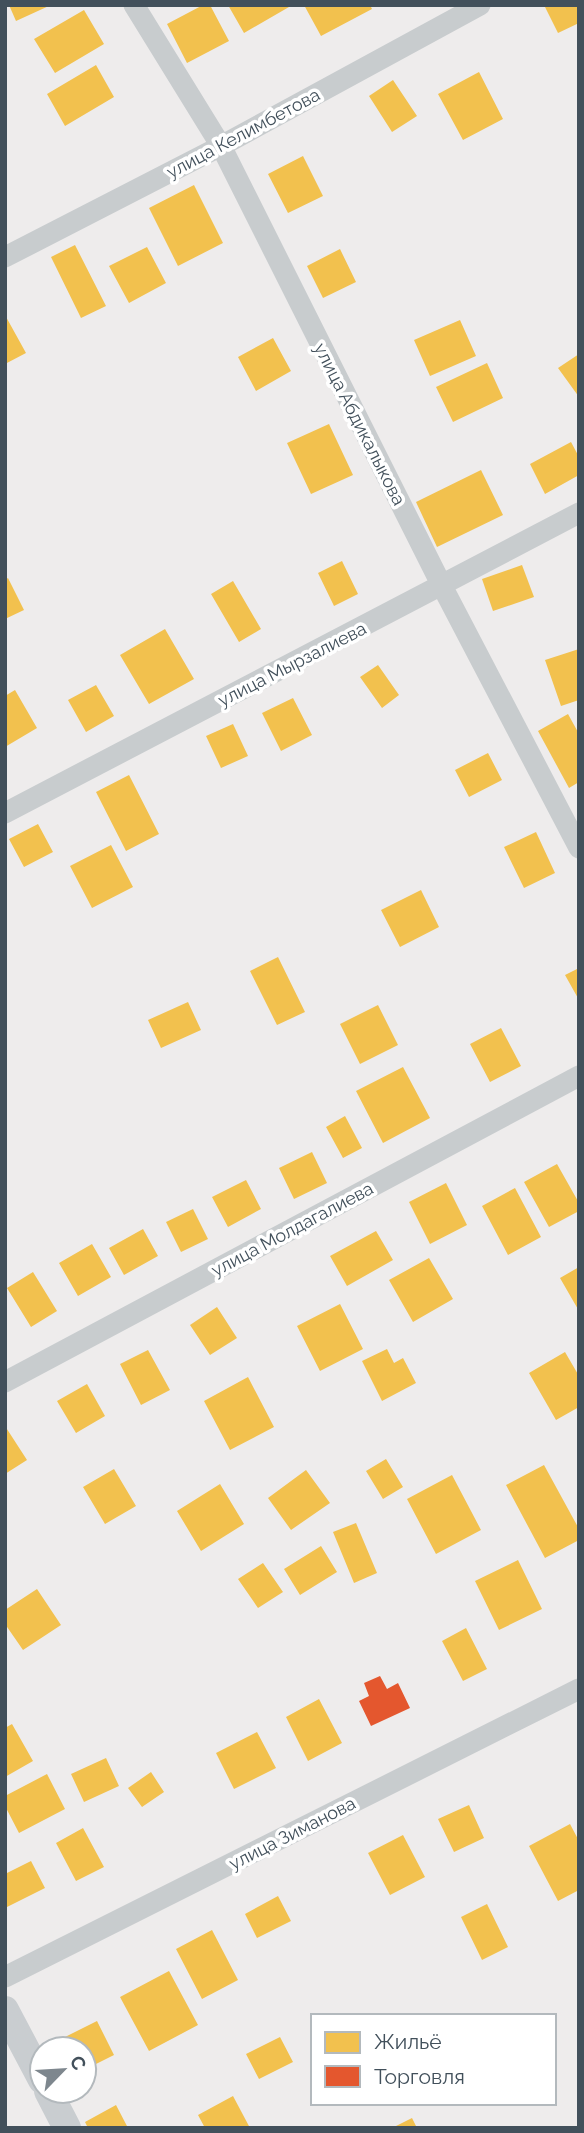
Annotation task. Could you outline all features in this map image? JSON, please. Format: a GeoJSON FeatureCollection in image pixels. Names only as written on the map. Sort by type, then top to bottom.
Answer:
{"type":"FeatureCollection","features":[{"type":"Feature","properties":{"kind":"main road"},"geometry":{"type":"LineString","coordinates":[[5,2010],[28,2054]]}},
{"type":"Feature","properties":{"kind":"main road"},"geometry":{"type":"LineString","coordinates":[[55,2105],[67,2128]]}},
{"type":"Feature","properties":{"kind":"street","name":"улица Абдикалыкова"},"geometry":{"type":"LineString","coordinates":[[134,5],[220,146],[442,586],[579,848]]}},
{"type":"Feature","properties":{"kind":"street","name":"улица Келимбетова"},"geometry":{"type":"LineString","coordinates":[[5,257],[220,146],[480,5]]}},
{"type":"Feature","properties":{"kind":"street","name":"улица Мырзалиева"},"geometry":{"type":"LineString","coordinates":[[5,813],[579,513]]}},
{"type":"Feature","properties":{"kind":"street","name":"улица Молдагалиева"},"geometry":{"type":"LineString","coordinates":[[5,1382],[579,1076]]}},
{"type":"Feature","properties":{"kind":"street","name":"улица Зиманова"},"geometry":{"type":"LineString","coordinates":[[5,1977],[579,1689]]}},
{"type":"Feature","properties":{"kind":"building: Жильё"},"geometry":{"type":"Polygon","coordinates":[[[9,5],[51,5],[16,21],[9,5]]]}},
{"type":"Feature","properties":{"kind":"building: Жильё"},"geometry":{"type":"Polygon","coordinates":[[[203,5],[210,5],[229,41],[187,63],[167,24],[203,5]]]}},
{"type":"Feature","properties":{"kind":"building: Жильё"},"geometry":{"type":"Polygon","coordinates":[[[228,5],[288,5],[289,7],[244,33],[228,5]]]}},
{"type":"Feature","properties":{"kind":"building: Жильё"},"geometry":{"type":"Polygon","coordinates":[[[304,5],[370,5],[372,9],[321,36],[304,5]]]}},
{"type":"Feature","properties":{"kind":"building: Жильё"},"geometry":{"type":"Polygon","coordinates":[[[544,5],[579,5],[579,23],[558,33],[544,5]]]}},
{"type":"Feature","properties":{"kind":"building: Жильё"},"geometry":{"type":"Polygon","coordinates":[[[84,10],[104,44],[55,73],[34,39],[84,10]]]}},
{"type":"Feature","properties":{"kind":"building: Жильё"},"geometry":{"type":"Polygon","coordinates":[[[96,65],[114,97],[65,126],[47,94],[96,65]]]}},
{"type":"Feature","properties":{"kind":"building: Жильё"},"geometry":{"type":"Polygon","coordinates":[[[479,72],[503,119],[463,140],[438,94],[479,72]]]}},
{"type":"Feature","properties":{"kind":"building: Жильё"},"geometry":{"type":"Polygon","coordinates":[[[393,80],[417,116],[392,132],[369,96],[393,80]]]}},
{"type":"Feature","properties":{"kind":"building: Жильё"},"geometry":{"type":"Polygon","coordinates":[[[303,156],[323,196],[288,213],[268,174],[303,156]]]}},
{"type":"Feature","properties":{"kind":"building: Жильё"},"geometry":{"type":"Polygon","coordinates":[[[194,185],[223,243],[178,266],[149,208],[194,185]]]}},
{"type":"Feature","properties":{"kind":"building: Жильё"},"geometry":{"type":"Polygon","coordinates":[[[75,245],[106,306],[81,318],[51,257],[75,245]]]}},
{"type":"Feature","properties":{"kind":"building: Жильё"},"geometry":{"type":"Polygon","coordinates":[[[147,247],[166,283],[129,303],[109,266],[147,247]]]}},
{"type":"Feature","properties":{"kind":"building: Жильё"},"geometry":{"type":"Polygon","coordinates":[[[340,249],[356,282],[323,298],[307,266],[340,249]]]}},
{"type":"Feature","properties":{"kind":"building: Жильё"},"geometry":{"type":"Polygon","coordinates":[[[5,315],[26,353],[5,364],[5,315]]]}},
{"type":"Feature","properties":{"kind":"building: Жильё"},"geometry":{"type":"Polygon","coordinates":[[[460,320],[476,356],[430,376],[414,340],[460,320]]]}},
{"type":"Feature","properties":{"kind":"building: Жильё"},"geometry":{"type":"Polygon","coordinates":[[[273,338],[291,371],[256,391],[238,357],[273,338]]]}},
{"type":"Feature","properties":{"kind":"building: Жильё"},"geometry":{"type":"Polygon","coordinates":[[[579,354],[579,397],[558,368],[579,354]]]}},
{"type":"Feature","properties":{"kind":"building: Жильё"},"geometry":{"type":"Polygon","coordinates":[[[487,363],[503,398],[453,422],[436,387],[487,363]]]}},
{"type":"Feature","properties":{"kind":"building: Жильё"},"geometry":{"type":"Polygon","coordinates":[[[329,424],[353,475],[311,494],[287,443],[329,424]]]}},
{"type":"Feature","properties":{"kind":"building: Жильё"},"geometry":{"type":"Polygon","coordinates":[[[571,442],[579,457],[579,475],[545,494],[530,464],[571,442]]]}},
{"type":"Feature","properties":{"kind":"building: Жильё"},"geometry":{"type":"Polygon","coordinates":[[[481,470],[503,515],[437,547],[416,502],[481,470]]]}},
{"type":"Feature","properties":{"kind":"building: Жильё"},"geometry":{"type":"Polygon","coordinates":[[[342,561],[358,594],[334,606],[318,573],[342,561]]]}},
{"type":"Feature","properties":{"kind":"building: Жильё"},"geometry":{"type":"Polygon","coordinates":[[[522,565],[534,597],[493,611],[482,579],[522,565]]]}},
{"type":"Feature","properties":{"kind":"building: Жильё"},"geometry":{"type":"Polygon","coordinates":[[[8,578],[24,610],[5,619],[5,580],[8,578]]]}},
{"type":"Feature","properties":{"kind":"building: Жильё"},"geometry":{"type":"Polygon","coordinates":[[[233,581],[261,629],[239,642],[211,594],[233,581]]]}},
{"type":"Feature","properties":{"kind":"building: Жильё"},"geometry":{"type":"Polygon","coordinates":[[[165,629],[194,679],[149,704],[120,655],[165,629]]]}},
{"type":"Feature","properties":{"kind":"building: Жильё"},"geometry":{"type":"Polygon","coordinates":[[[579,649],[579,700],[561,706],[545,660],[579,649]]]}},
{"type":"Feature","properties":{"kind":"building: Жильё"},"geometry":{"type":"Polygon","coordinates":[[[378,665],[399,695],[382,708],[360,677],[378,665]]]}},
{"type":"Feature","properties":{"kind":"building: Жильё"},"geometry":{"type":"Polygon","coordinates":[[[96,685],[114,716],[86,732],[68,700],[96,685]]]}},
{"type":"Feature","properties":{"kind":"building: Жильё"},"geometry":{"type":"Polygon","coordinates":[[[15,690],[37,728],[5,747],[5,696],[15,690]]]}},
{"type":"Feature","properties":{"kind":"building: Жильё"},"geometry":{"type":"Polygon","coordinates":[[[293,698],[312,735],[281,751],[262,713],[293,698]]]}},
{"type":"Feature","properties":{"kind":"building: Жильё"},"geometry":{"type":"Polygon","coordinates":[[[568,714],[579,734],[579,782],[569,788],[538,731],[568,714]]]}},
{"type":"Feature","properties":{"kind":"building: Жильё"},"geometry":{"type":"Polygon","coordinates":[[[233,724],[248,756],[221,768],[206,736],[233,724]]]}},
{"type":"Feature","properties":{"kind":"building: Жильё"},"geometry":{"type":"Polygon","coordinates":[[[488,753],[502,780],[469,797],[455,770],[488,753]]]}},
{"type":"Feature","properties":{"kind":"building: Жильё"},"geometry":{"type":"Polygon","coordinates":[[[129,775],[159,834],[126,851],[96,792],[129,775]]]}},
{"type":"Feature","properties":{"kind":"building: Жильё"},"geometry":{"type":"Polygon","coordinates":[[[38,824],[53,852],[24,867],[9,839],[38,824]]]}},
{"type":"Feature","properties":{"kind":"building: Жильё"},"geometry":{"type":"Polygon","coordinates":[[[536,832],[555,873],[524,888],[504,847],[536,832]]]}},
{"type":"Feature","properties":{"kind":"building: Жильё"},"geometry":{"type":"Polygon","coordinates":[[[111,845],[133,887],[92,908],[70,866],[111,845]]]}},
{"type":"Feature","properties":{"kind":"building: Жильё"},"geometry":{"type":"Polygon","coordinates":[[[421,890],[439,927],[400,947],[381,910],[421,890]]]}},
{"type":"Feature","properties":{"kind":"building: Жильё"},"geometry":{"type":"Polygon","coordinates":[[[278,957],[305,1012],[277,1025],[250,971],[278,957]]]}},
{"type":"Feature","properties":{"kind":"building: Жильё"},"geometry":{"type":"Polygon","coordinates":[[[579,968],[579,1000],[565,975],[579,968]]]}},
{"type":"Feature","properties":{"kind":"building: Жильё"},"geometry":{"type":"Polygon","coordinates":[[[188,1002],[201,1030],[161,1048],[148,1020],[188,1002]]]}},
{"type":"Feature","properties":{"kind":"building: Жильё"},"geometry":{"type":"Polygon","coordinates":[[[378,1005],[398,1045],[360,1064],[340,1024],[378,1005]]]}},
{"type":"Feature","properties":{"kind":"building: Жильё"},"geometry":{"type":"Polygon","coordinates":[[[501,1028],[521,1066],[490,1082],[470,1044],[501,1028]]]}},
{"type":"Feature","properties":{"kind":"building: Жильё"},"geometry":{"type":"Polygon","coordinates":[[[403,1067],[430,1118],[383,1143],[356,1091],[403,1067]]]}},
{"type":"Feature","properties":{"kind":"building: Жильё"},"geometry":{"type":"Polygon","coordinates":[[[345,1116],[362,1148],[343,1158],[326,1127],[345,1116]]]}},
{"type":"Feature","properties":{"kind":"building: Жильё"},"geometry":{"type":"Polygon","coordinates":[[[312,1152],[327,1183],[294,1199],[279,1168],[312,1152]]]}},
{"type":"Feature","properties":{"kind":"building: Жильё"},"geometry":{"type":"Polygon","coordinates":[[[557,1164],[579,1203],[579,1211],[549,1227],[524,1182],[557,1164]]]}},
{"type":"Feature","properties":{"kind":"building: Жильё"},"geometry":{"type":"Polygon","coordinates":[[[246,1180],[261,1209],[228,1227],[212,1197],[246,1180]]]}},
{"type":"Feature","properties":{"kind":"building: Жильё"},"geometry":{"type":"Polygon","coordinates":[[[446,1183],[467,1225],[430,1244],[409,1202],[446,1183]]]}},
{"type":"Feature","properties":{"kind":"building: Жильё"},"geometry":{"type":"Polygon","coordinates":[[[515,1188],[541,1237],[508,1255],[482,1206],[515,1188]]]}},
{"type":"Feature","properties":{"kind":"building: Жильё"},"geometry":{"type":"Polygon","coordinates":[[[193,1209],[208,1239],[181,1252],[166,1222],[193,1209]]]}},
{"type":"Feature","properties":{"kind":"building: Жильё"},"geometry":{"type":"Polygon","coordinates":[[[143,1229],[158,1256],[124,1275],[109,1248],[143,1229]]]}},
{"type":"Feature","properties":{"kind":"building: Жильё"},"geometry":{"type":"Polygon","coordinates":[[[376,1231],[393,1260],[347,1286],[330,1256],[376,1231]]]}},
{"type":"Feature","properties":{"kind":"building: Жильё"},"geometry":{"type":"Polygon","coordinates":[[[92,1244],[111,1277],[78,1296],[59,1263],[92,1244]]]}},
{"type":"Feature","properties":{"kind":"building: Жильё"},"geometry":{"type":"Polygon","coordinates":[[[429,1258],[453,1299],[413,1322],[389,1280],[429,1258]]]}},
{"type":"Feature","properties":{"kind":"building: Жильё"},"geometry":{"type":"Polygon","coordinates":[[[579,1267],[579,1311],[560,1278],[579,1267]]]}},
{"type":"Feature","properties":{"kind":"building: Жильё"},"geometry":{"type":"Polygon","coordinates":[[[33,1272],[57,1311],[31,1327],[7,1288],[33,1272]]]}},
{"type":"Feature","properties":{"kind":"building: Жильё"},"geometry":{"type":"Polygon","coordinates":[[[340,1304],[363,1349],[320,1371],[297,1326],[340,1304]]]}},
{"type":"Feature","properties":{"kind":"building: Жильё"},"geometry":{"type":"Polygon","coordinates":[[[217,1307],[237,1338],[210,1355],[190,1325],[217,1307]]]}},
{"type":"Feature","properties":{"kind":"building: Жильё"},"geometry":{"type":"Polygon","coordinates":[[[387,1349],[394,1363],[403,1358],[416,1383],[382,1401],[362,1361],[387,1349]]]}},
{"type":"Feature","properties":{"kind":"building: Жильё"},"geometry":{"type":"Polygon","coordinates":[[[148,1350],[170,1390],[141,1405],[120,1364],[148,1350]]]}},
{"type":"Feature","properties":{"kind":"building: Жильё"},"geometry":{"type":"Polygon","coordinates":[[[565,1352],[579,1376],[579,1407],[556,1420],[529,1373],[565,1352]]]}},
{"type":"Feature","properties":{"kind":"building: Жильё"},"geometry":{"type":"Polygon","coordinates":[[[248,1377],[274,1427],[230,1450],[204,1401],[248,1377]]]}},
{"type":"Feature","properties":{"kind":"building: Жильё"},"geometry":{"type":"Polygon","coordinates":[[[87,1384],[105,1416],[76,1433],[57,1401],[87,1384]]]}},
{"type":"Feature","properties":{"kind":"building: Жильё"},"geometry":{"type":"Polygon","coordinates":[[[5,1426],[27,1460],[5,1474],[5,1426]]]}},
{"type":"Feature","properties":{"kind":"building: Жильё"},"geometry":{"type":"Polygon","coordinates":[[[386,1459],[403,1487],[383,1499],[366,1471],[386,1459]]]}},
{"type":"Feature","properties":{"kind":"building: Жильё"},"geometry":{"type":"Polygon","coordinates":[[[544,1465],[579,1529],[579,1540],[545,1558],[506,1485],[544,1465]]]}},
{"type":"Feature","properties":{"kind":"building: Жильё"},"geometry":{"type":"Polygon","coordinates":[[[114,1469],[136,1506],[105,1524],[83,1487],[114,1469]]]}},
{"type":"Feature","properties":{"kind":"building: Жильё"},"geometry":{"type":"Polygon","coordinates":[[[306,1470],[330,1503],[291,1530],[268,1498],[306,1470]]]}},
{"type":"Feature","properties":{"kind":"building: Жильё"},"geometry":{"type":"Polygon","coordinates":[[[452,1475],[481,1530],[436,1554],[407,1499],[452,1475]]]}},
{"type":"Feature","properties":{"kind":"building: Жильё"},"geometry":{"type":"Polygon","coordinates":[[[220,1484],[244,1524],[201,1551],[177,1511],[220,1484]]]}},
{"type":"Feature","properties":{"kind":"building: Жильё"},"geometry":{"type":"Polygon","coordinates":[[[356,1523],[377,1573],[354,1583],[333,1532],[356,1523]]]}},
{"type":"Feature","properties":{"kind":"building: Жильё"},"geometry":{"type":"Polygon","coordinates":[[[321,1546],[337,1572],[300,1595],[284,1569],[321,1546]]]}},
{"type":"Feature","properties":{"kind":"building: Жильё"},"geometry":{"type":"Polygon","coordinates":[[[518,1560],[542,1609],[499,1630],[475,1581],[518,1560]]]}},
{"type":"Feature","properties":{"kind":"building: Жильё"},"geometry":{"type":"Polygon","coordinates":[[[263,1563],[283,1592],[258,1608],[238,1579],[263,1563]]]}},
{"type":"Feature","properties":{"kind":"building: Жильё"},"geometry":{"type":"Polygon","coordinates":[[[37,1589],[61,1625],[23,1650],[5,1624],[5,1610],[37,1589]]]}},
{"type":"Feature","properties":{"kind":"building: Жильё"},"geometry":{"type":"Polygon","coordinates":[[[466,1628],[487,1669],[463,1681],[442,1641],[466,1628]]]}},
{"type":"Feature","properties":{"kind":"building: Жильё"},"geometry":{"type":"Polygon","coordinates":[[[319,1699],[342,1743],[308,1761],[286,1717],[319,1699]]]}},
{"type":"Feature","properties":{"kind":"building: Жильё"},"geometry":{"type":"Polygon","coordinates":[[[12,1724],[33,1761],[5,1777],[5,1728],[12,1724]]]}},
{"type":"Feature","properties":{"kind":"building: Жильё"},"geometry":{"type":"Polygon","coordinates":[[[257,1732],[276,1768],[234,1789],[216,1753],[257,1732]]]}},
{"type":"Feature","properties":{"kind":"building: Жильё"},"geometry":{"type":"Polygon","coordinates":[[[106,1758],[119,1786],[84,1802],[71,1774],[106,1758]]]}},
{"type":"Feature","properties":{"kind":"building: Жильё"},"geometry":{"type":"Polygon","coordinates":[[[151,1772],[164,1792],[142,1807],[128,1788],[151,1772]]]}},
{"type":"Feature","properties":{"kind":"building: Жильё"},"geometry":{"type":"Polygon","coordinates":[[[47,1774],[65,1809],[19,1833],[5,1806],[5,1796],[47,1774]]]}},
{"type":"Feature","properties":{"kind":"building: Жильё"},"geometry":{"type":"Polygon","coordinates":[[[469,1805],[484,1838],[454,1852],[438,1819],[469,1805]]]}},
{"type":"Feature","properties":{"kind":"building: Жильё"},"geometry":{"type":"Polygon","coordinates":[[[570,1824],[579,1841],[579,1890],[558,1901],[529,1846],[570,1824]]]}},
{"type":"Feature","properties":{"kind":"building: Жильё"},"geometry":{"type":"Polygon","coordinates":[[[83,1828],[104,1867],[76,1881],[56,1843],[83,1828]]]}},
{"type":"Feature","properties":{"kind":"building: Жильё"},"geometry":{"type":"Polygon","coordinates":[[[403,1835],[425,1877],[390,1895],[368,1853],[403,1835]]]}},
{"type":"Feature","properties":{"kind":"building: Жильё"},"geometry":{"type":"Polygon","coordinates":[[[31,1861],[45,1888],[5,1908],[5,1874],[31,1861]]]}},
{"type":"Feature","properties":{"kind":"building: Жильё"},"geometry":{"type":"Polygon","coordinates":[[[278,1896],[291,1921],[257,1938],[245,1914],[278,1896]]]}},
{"type":"Feature","properties":{"kind":"building: Жильё"},"geometry":{"type":"Polygon","coordinates":[[[487,1904],[508,1947],[482,1960],[461,1917],[487,1904]]]}},
{"type":"Feature","properties":{"kind":"building: Жильё"},"geometry":{"type":"Polygon","coordinates":[[[212,1930],[238,1980],[202,1999],[176,1949],[212,1930]]]}},
{"type":"Feature","properties":{"kind":"building: Жильё"},"geometry":{"type":"Polygon","coordinates":[[[169,1971],[198,2025],[149,2051],[120,1997],[169,1971]]]}},
{"type":"Feature","properties":{"kind":"building: Жильё"},"geometry":{"type":"Polygon","coordinates":[[[97,2021],[114,2055],[98,2063],[98,2035],[69,2035],[97,2021]]]}},
{"type":"Feature","properties":{"kind":"building: Жильё"},"geometry":{"type":"Polygon","coordinates":[[[280,2037],[293,2062],[259,2079],[246,2054],[280,2037]]]}},
{"type":"Feature","properties":{"kind":"building: Жильё"},"geometry":{"type":"Polygon","coordinates":[[[233,2096],[250,2128],[205,2128],[198,2115],[233,2096]]]}},
{"type":"Feature","properties":{"kind":"building: Жильё"},"geometry":{"type":"Polygon","coordinates":[[[116,2105],[128,2128],[88,2128],[85,2122],[116,2105]]]}},
{"type":"Feature","properties":{"kind":"building: Жильё"},"geometry":{"type":"Polygon","coordinates":[[[412,2118],[417,2128],[392,2128],[412,2118]]]}},
{"type":"Feature","properties":{"kind":"building: Торговля"},"geometry":{"type":"Polygon","coordinates":[[[380,1676],[387,1689],[398,1683],[410,1708],[371,1726],[359,1701],[369,1696],[364,1683],[380,1676]]]}}]}
